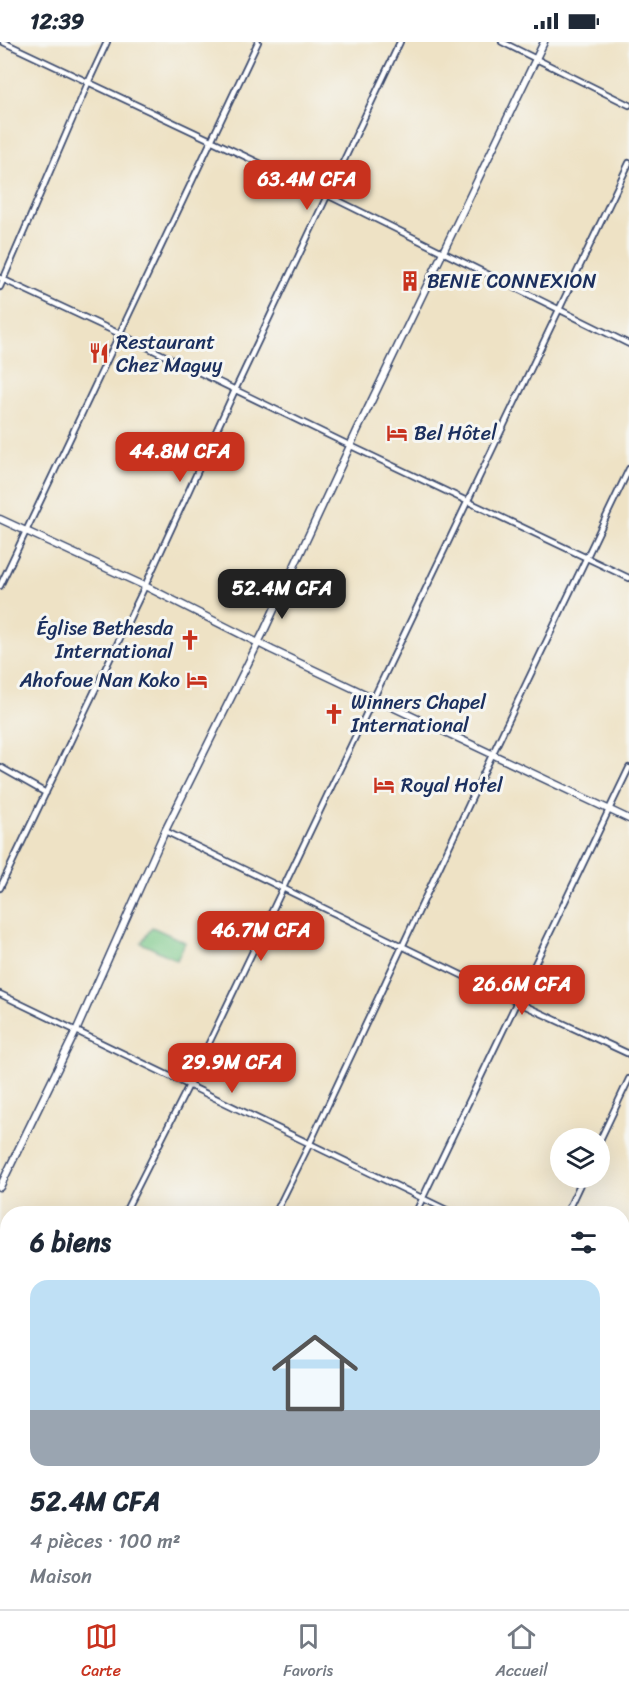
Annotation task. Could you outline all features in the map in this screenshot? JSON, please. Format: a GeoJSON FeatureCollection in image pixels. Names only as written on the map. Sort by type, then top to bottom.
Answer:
{"type":"FeatureCollection","features":[{"type":"Feature","properties":{"kind":"street"},"geometry":{"type":"LineString","coordinates":[[3,42],[327,195],[629,344]]}},
{"type":"Feature","properties":{"kind":"street"},"geometry":{"type":"LineString","coordinates":[[0,287],[107,42]]}},
{"type":"Feature","properties":{"kind":"street"},"geometry":{"type":"LineString","coordinates":[[0,586],[258,42]]}},
{"type":"Feature","properties":{"kind":"street"},"geometry":{"type":"LineString","coordinates":[[0,888],[145,586],[400,42]]}},
{"type":"Feature","properties":{"kind":"street"},"geometry":{"type":"LineString","coordinates":[[502,42],[629,105]]}},
{"type":"Feature","properties":{"kind":"street"},"geometry":{"type":"LineString","coordinates":[[0,1187],[76,1031],[165,831],[258,643],[544,42]]}},
{"type":"Feature","properties":{"kind":"street"},"geometry":{"type":"LineString","coordinates":[[128,1206],[189,1085],[629,163]]}},
{"type":"Feature","properties":{"kind":"street"},"geometry":{"type":"LineString","coordinates":[[2,279],[629,578]]}},
{"type":"Feature","properties":{"kind":"street"},"geometry":{"type":"LineString","coordinates":[[279,1206],[629,469]]}},
{"type":"Feature","properties":{"kind":"street"},"geometry":{"type":"LineString","coordinates":[[0,519],[145,586],[374,699],[629,819]]}},
{"type":"Feature","properties":{"kind":"street"},"geometry":{"type":"LineString","coordinates":[[0,767],[46,792]]}},
{"type":"Feature","properties":{"kind":"street"},"geometry":{"type":"LineString","coordinates":[[419,1206],[629,768]]}},
{"type":"Feature","properties":{"kind":"street"},"geometry":{"type":"LineString","coordinates":[[165,831],[629,1054]]}},
{"type":"Feature","properties":{"kind":"street"},"geometry":{"type":"LineString","coordinates":[[0,994],[439,1206]]}},
{"type":"Feature","properties":{"kind":"street"},"geometry":{"type":"LineString","coordinates":[[606,1128],[629,1078]]}},
{"type":"Feature","properties":{"kind":"street"},"geometry":{"type":"LineString","coordinates":[[570,1206],[578,1188]]}},
{"type":"Feature","properties":{"kind":"green space"},"geometry":{"type":"Polygon","coordinates":[[[152,927],[185,942],[177,960],[141,943],[152,927]]]}},
{"type":"Feature","properties":{"kind":"place","name":"BENIE CONNEXION"},"geometry":{"type":"Point","coordinates":[410,281]}},
{"type":"Feature","properties":{"kind":"place","name":"Restaurant Chez Maguy"},"geometry":{"type":"Point","coordinates":[99,353]}},
{"type":"Feature","properties":{"kind":"place","name":"Bel Hôtel"},"geometry":{"type":"Point","coordinates":[397,433]}},
{"type":"Feature","properties":{"kind":"place","name":"Église Bethesda International"},"geometry":{"type":"Point","coordinates":[190,640]}},
{"type":"Feature","properties":{"kind":"place","name":"Ahofoue Nan Koko"},"geometry":{"type":"Point","coordinates":[197,680]}},
{"type":"Feature","properties":{"kind":"place","name":"Winners Chapel International"},"geometry":{"type":"Point","coordinates":[334,714]}},
{"type":"Feature","properties":{"kind":"place","name":"Royal Hotel"},"geometry":{"type":"Point","coordinates":[384,785]}}]}
